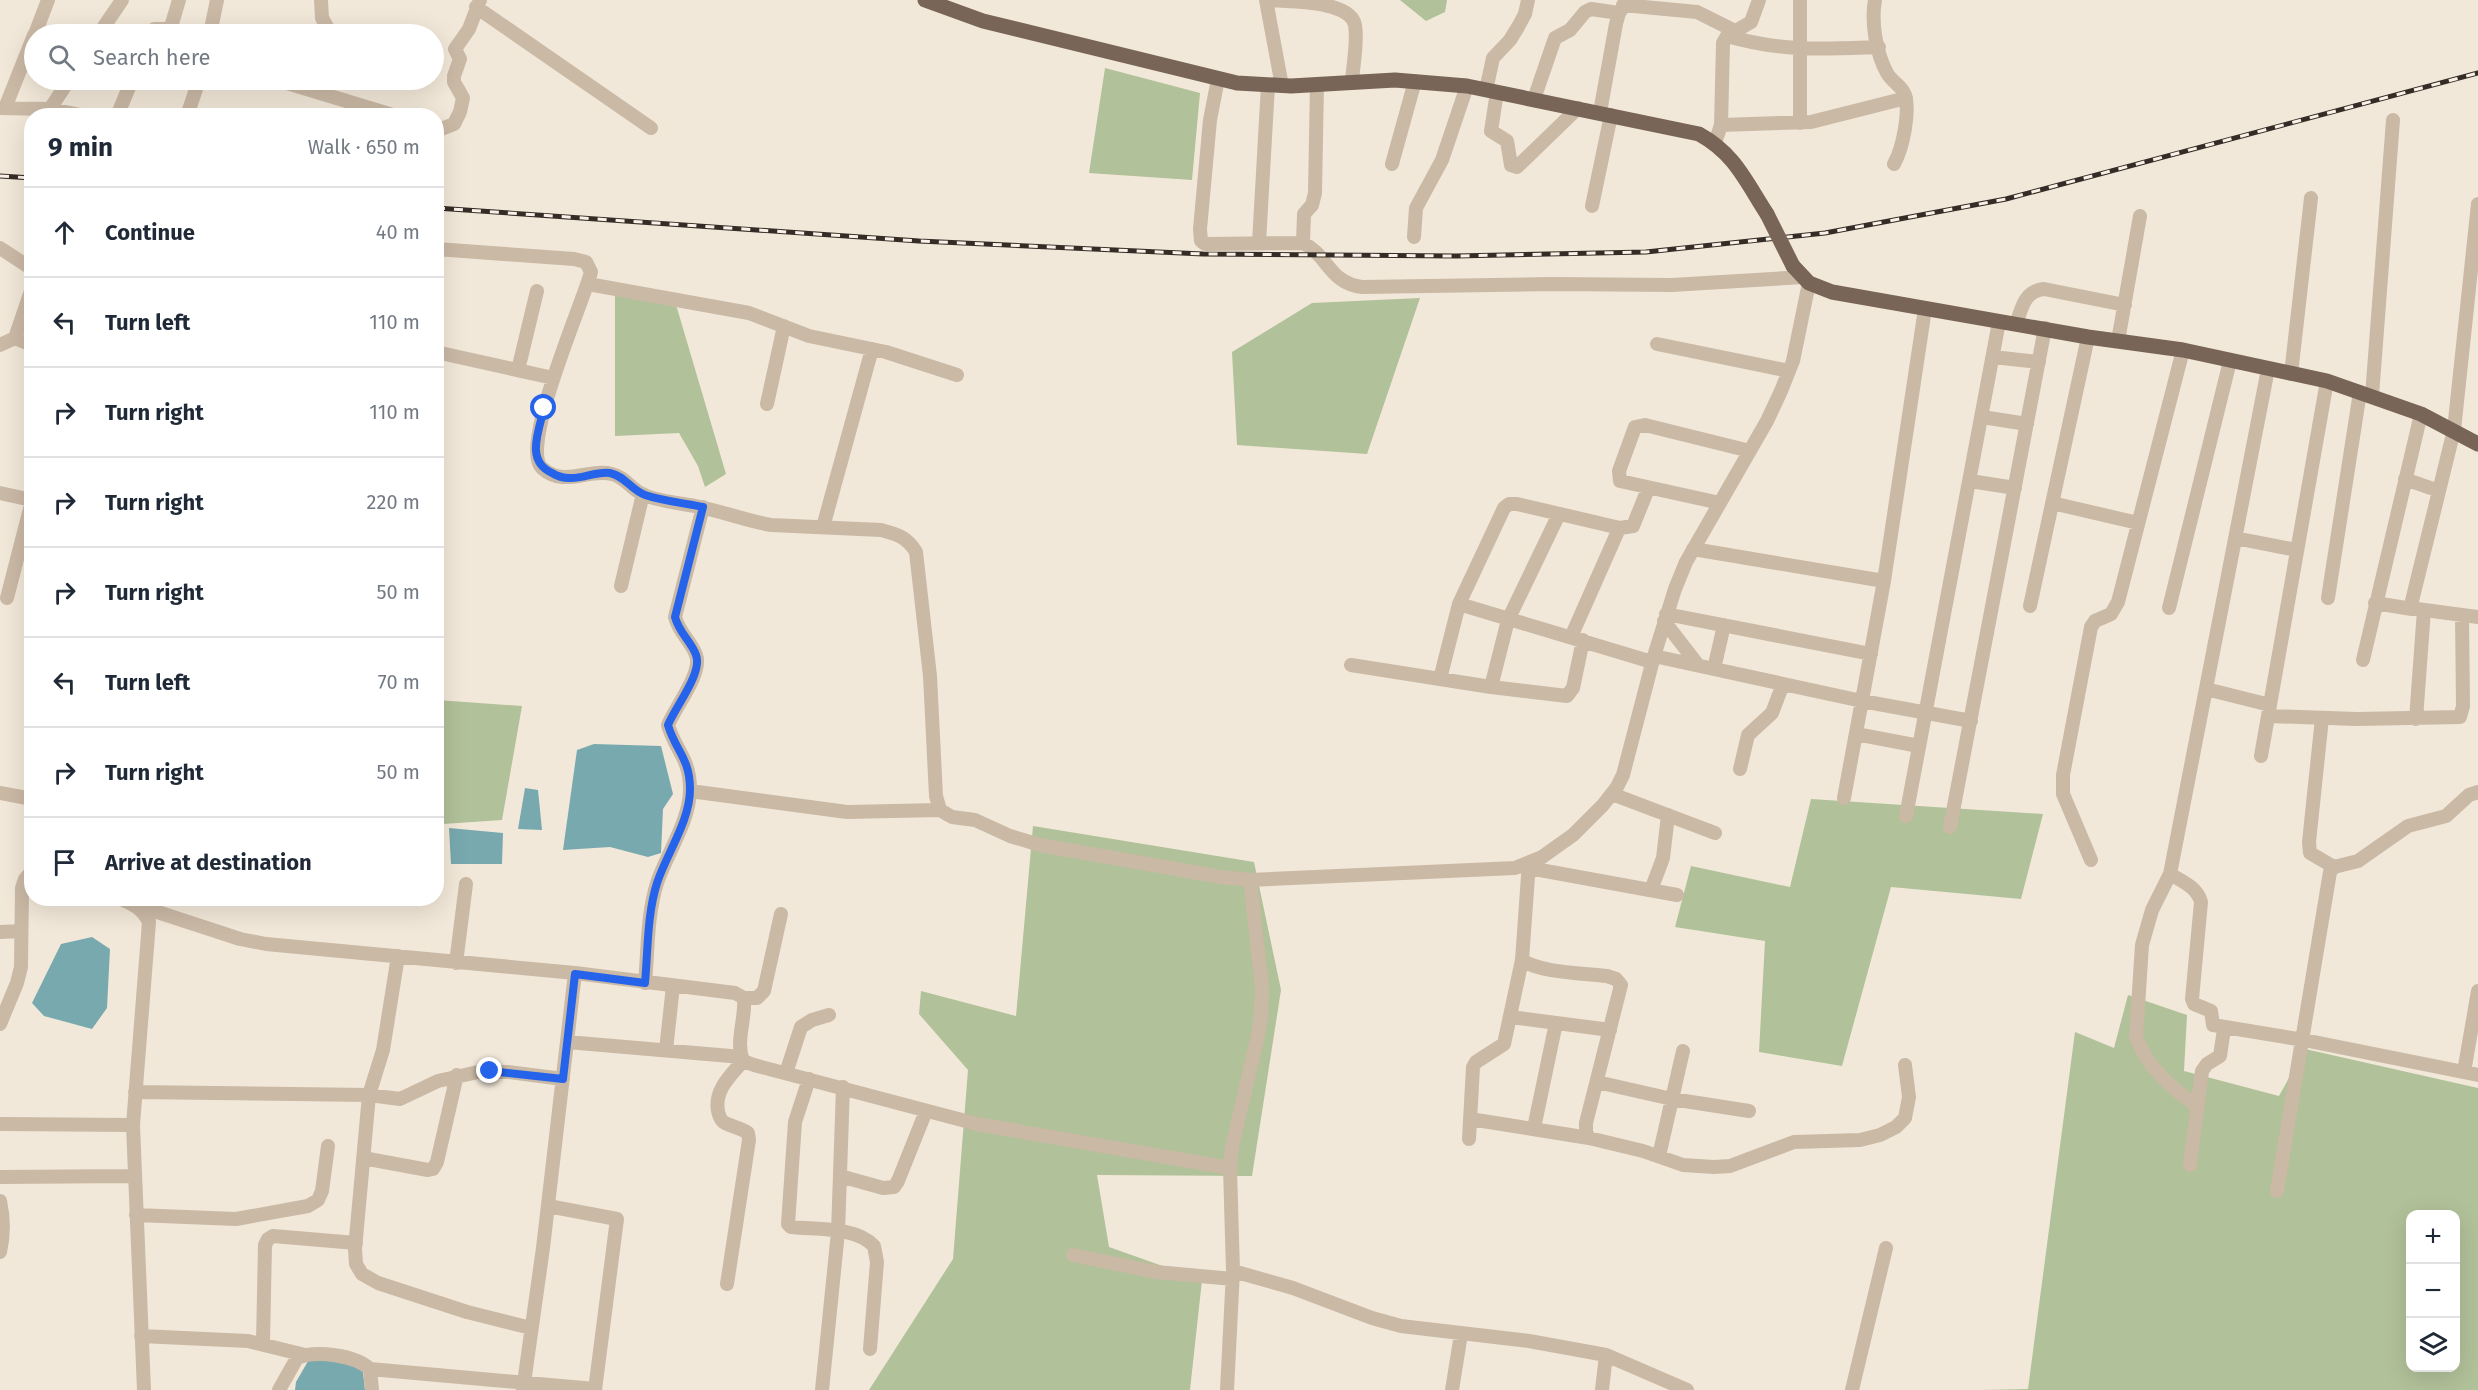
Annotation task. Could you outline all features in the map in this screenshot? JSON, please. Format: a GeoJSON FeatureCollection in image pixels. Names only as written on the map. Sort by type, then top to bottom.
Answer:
{"type":"FeatureCollection","features":[{"type":"Feature","properties":{"kind":"main road"},"geometry":{"type":"LineString","coordinates":[[927,0],[983,21],[1237,83],[1275,86],[1395,80],[1467,86],[1699,134],[1715,143],[1730,156],[1802,275],[1832,292],[2088,337],[2183,350],[2327,381],[2421,414],[2478,444]]}},
{"type":"Feature","properties":{"kind":"street"},"geometry":{"type":"LineString","coordinates":[[106,24],[122,0]]}},
{"type":"Feature","properties":{"kind":"street"},"geometry":{"type":"LineString","coordinates":[[172,24],[179,0]]}},
{"type":"Feature","properties":{"kind":"street"},"geometry":{"type":"LineString","coordinates":[[212,24],[217,0]]}},
{"type":"Feature","properties":{"kind":"street"},"geometry":{"type":"LineString","coordinates":[[321,0],[322,18],[325,24]]}},
{"type":"Feature","properties":{"kind":"street"},"geometry":{"type":"LineString","coordinates":[[1259,243],[1275,86],[1268,0],[1334,6],[1341,8],[1352,17],[1355,26],[1352,82]]}},
{"type":"Feature","properties":{"kind":"street"},"geometry":{"type":"LineString","coordinates":[[1528,0],[1525,14],[1518,27],[1493,58],[1491,131],[1507,141],[1511,165],[1517,167],[1578,108]]}},
{"type":"Feature","properties":{"kind":"street"},"geometry":{"type":"LineString","coordinates":[[1715,143],[1721,124],[1722,51],[1731,34],[1751,22],[1759,0]]}},
{"type":"Feature","properties":{"kind":"street"},"geometry":{"type":"LineString","coordinates":[[1800,0],[1800,123]]}},
{"type":"Feature","properties":{"kind":"street"},"geometry":{"type":"LineString","coordinates":[[1875,0],[1874,22],[1886,71],[1906,98],[1902,147],[1894,164]]}},
{"type":"Feature","properties":{"kind":"street"},"geometry":{"type":"LineString","coordinates":[[37,24],[43,2]]}},
{"type":"Feature","properties":{"kind":"street"},"geometry":{"type":"LineString","coordinates":[[444,127],[454,124],[460,112],[463,98],[454,82],[454,76],[460,59],[455,49],[469,30],[478,4],[651,128]]}},
{"type":"Feature","properties":{"kind":"street"},"geometry":{"type":"LineString","coordinates":[[1592,206],[1623,6]]}},
{"type":"Feature","properties":{"kind":"street"},"geometry":{"type":"LineString","coordinates":[[1534,99],[1555,38],[1570,30],[1585,12],[1591,9],[1623,6],[1697,12],[1731,34],[1757,45],[1800,50],[1879,47]]}},
{"type":"Feature","properties":{"kind":"street"},"geometry":{"type":"LineString","coordinates":[[24,59],[3,108],[24,108]]}},
{"type":"Feature","properties":{"kind":"street"},"geometry":{"type":"LineString","coordinates":[[690,790],[847,812],[940,810],[952,817],[975,820],[1010,836],[1040,845],[1221,878],[1250,880],[1488,871],[1529,865],[1573,835],[1617,785],[1665,617],[1693,549],[1767,421],[1789,371],[1802,275],[1672,285],[1362,287],[1350,286],[1340,279],[1327,268],[1312,248],[1303,243],[1205,244],[1201,242],[1200,236],[1210,120],[1218,79]]}},
{"type":"Feature","properties":{"kind":"street"},"geometry":{"type":"LineString","coordinates":[[1392,164],[1415,81]]}},
{"type":"Feature","properties":{"kind":"street"},"geometry":{"type":"LineString","coordinates":[[1303,243],[1304,214],[1312,205],[1316,193],[1317,84]]}},
{"type":"Feature","properties":{"kind":"street"},"geometry":{"type":"LineString","coordinates":[[1414,237],[1416,208],[1442,160],[1467,86]]}},
{"type":"Feature","properties":{"kind":"street"},"geometry":{"type":"LineString","coordinates":[[51,108],[62,90]]}},
{"type":"Feature","properties":{"kind":"street"},"geometry":{"type":"LineString","coordinates":[[120,108],[128,90]]}},
{"type":"Feature","properties":{"kind":"street"},"geometry":{"type":"LineString","coordinates":[[190,108],[196,90]]}},
{"type":"Feature","properties":{"kind":"street"},"geometry":{"type":"LineString","coordinates":[[310,90],[370,108]]}},
{"type":"Feature","properties":{"kind":"street"},"geometry":{"type":"LineString","coordinates":[[1721,124],[1800,123],[1828,119],[1906,98]]}},
{"type":"Feature","properties":{"kind":"street"},"geometry":{"type":"LineString","coordinates":[[2328,598],[2366,394],[2393,120]]}},
{"type":"Feature","properties":{"kind":"street"},"geometry":{"type":"LineString","coordinates":[[2291,374],[2311,198]]}},
{"type":"Feature","properties":{"kind":"street"},"geometry":{"type":"LineString","coordinates":[[2416,719],[2418,610],[2411,601],[2454,430],[2478,204]]}},
{"type":"Feature","properties":{"kind":"street"},"geometry":{"type":"LineString","coordinates":[[2118,341],[2140,216]]}},
{"type":"Feature","properties":{"kind":"street"},"geometry":{"type":"LineString","coordinates":[[0,248],[24,264]]}},
{"type":"Feature","properties":{"kind":"street"},"geometry":{"type":"LineString","coordinates":[[444,250],[574,259],[586,262],[591,272],[553,378],[537,441],[537,462],[543,469],[569,478],[611,473],[622,477],[643,494],[771,525],[881,530],[895,533],[908,540],[916,552],[930,676],[936,796],[940,810]]}},
{"type":"Feature","properties":{"kind":"street"},"geometry":{"type":"LineString","coordinates":[[588,284],[749,313],[822,340],[872,349],[957,375]]}},
{"type":"Feature","properties":{"kind":"street"},"geometry":{"type":"LineString","coordinates":[[2016,324],[2028,294],[2036,290],[2044,289],[2125,305]]}},
{"type":"Feature","properties":{"kind":"street"},"geometry":{"type":"LineString","coordinates":[[518,370],[537,291]]}},
{"type":"Feature","properties":{"kind":"street"},"geometry":{"type":"LineString","coordinates":[[1844,798],[1884,581],[1925,309]]}},
{"type":"Feature","properties":{"kind":"street"},"geometry":{"type":"LineString","coordinates":[[0,345],[15,338],[24,312]]}},
{"type":"Feature","properties":{"kind":"street"},"geometry":{"type":"LineString","coordinates":[[1906,816],[1999,322]]}},
{"type":"Feature","properties":{"kind":"street"},"geometry":{"type":"LineString","coordinates":[[767,404],[784,326]]}},
{"type":"Feature","properties":{"kind":"street"},"geometry":{"type":"LineString","coordinates":[[1950,827],[2045,328]]}},
{"type":"Feature","properties":{"kind":"street"},"geometry":{"type":"LineString","coordinates":[[2030,606],[2088,337]]}},
{"type":"Feature","properties":{"kind":"street"},"geometry":{"type":"LineString","coordinates":[[15,338],[24,342]]}},
{"type":"Feature","properties":{"kind":"street"},"geometry":{"type":"LineString","coordinates":[[1657,345],[1789,371]]}},
{"type":"Feature","properties":{"kind":"street"},"geometry":{"type":"LineString","coordinates":[[823,527],[872,349]]}},
{"type":"Feature","properties":{"kind":"street"},"geometry":{"type":"LineString","coordinates":[[2091,861],[2064,794],[2062,775],[2091,627],[2095,621],[2111,614],[2115,609],[2183,350]]}},
{"type":"Feature","properties":{"kind":"street"},"geometry":{"type":"LineString","coordinates":[[444,354],[553,378]]}},
{"type":"Feature","properties":{"kind":"street"},"geometry":{"type":"LineString","coordinates":[[1993,357],[2039,362]]}},
{"type":"Feature","properties":{"kind":"street"},"geometry":{"type":"LineString","coordinates":[[2169,608],[2230,361]]}},
{"type":"Feature","properties":{"kind":"street"},"geometry":{"type":"LineString","coordinates":[[2197,1106],[2160,1077],[2141,1049],[2136,1037],[2142,945],[2152,910],[2170,874],[2268,369]]}},
{"type":"Feature","properties":{"kind":"street"},"geometry":{"type":"LineString","coordinates":[[2261,756],[2327,381]]}},
{"type":"Feature","properties":{"kind":"street"},"geometry":{"type":"LineString","coordinates":[[2363,660],[2421,414]]}},
{"type":"Feature","properties":{"kind":"street"},"geometry":{"type":"LineString","coordinates":[[1982,417],[2027,424]]}},
{"type":"Feature","properties":{"kind":"street"},"geometry":{"type":"LineString","coordinates":[[1720,503],[1624,484],[1620,481],[1619,477],[1632,432],[1639,424],[1750,451]]}},
{"type":"Feature","properties":{"kind":"street"},"geometry":{"type":"LineString","coordinates":[[2405,479],[2439,491]]}},
{"type":"Feature","properties":{"kind":"street"},"geometry":{"type":"LineString","coordinates":[[1970,481],[2015,488]]}},
{"type":"Feature","properties":{"kind":"street"},"geometry":{"type":"LineString","coordinates":[[1440,679],[1459,604],[1504,508],[1509,504],[1517,504],[1620,528],[1633,526],[1648,489]]}},
{"type":"Feature","properties":{"kind":"street"},"geometry":{"type":"LineString","coordinates":[[0,493],[24,499]]}},
{"type":"Feature","properties":{"kind":"street"},"geometry":{"type":"LineString","coordinates":[[621,586],[643,494]]}},
{"type":"Feature","properties":{"kind":"street"},"geometry":{"type":"LineString","coordinates":[[2052,503],[2138,523]]}},
{"type":"Feature","properties":{"kind":"street"},"geometry":{"type":"LineString","coordinates":[[645,983],[654,896],[687,808],[690,790],[685,758],[668,725],[698,665],[696,655],[678,629],[675,617],[703,507]]}},
{"type":"Feature","properties":{"kind":"street"},"geometry":{"type":"LineString","coordinates":[[1491,687],[1508,620],[1559,514]]}},
{"type":"Feature","properties":{"kind":"street"},"geometry":{"type":"LineString","coordinates":[[1351,665],[1491,687],[1567,696],[1573,688],[1577,639],[1620,528]]}},
{"type":"Feature","properties":{"kind":"street"},"geometry":{"type":"LineString","coordinates":[[7,598],[24,532]]}},
{"type":"Feature","properties":{"kind":"street"},"geometry":{"type":"LineString","coordinates":[[2235,538],[2297,550]]}},
{"type":"Feature","properties":{"kind":"street"},"geometry":{"type":"LineString","coordinates":[[1693,549],[1884,581]]}},
{"type":"Feature","properties":{"kind":"street"},"geometry":{"type":"LineString","coordinates":[[2375,603],[2478,617]]}},
{"type":"Feature","properties":{"kind":"street"},"geometry":{"type":"LineString","coordinates":[[1459,604],[1508,620],[1653,659],[1698,665],[1971,722]]}},
{"type":"Feature","properties":{"kind":"street"},"geometry":{"type":"LineString","coordinates":[[2206,689],[2269,710],[2322,718],[2460,717],[2463,712],[2462,615]]}},
{"type":"Feature","properties":{"kind":"street"},"geometry":{"type":"LineString","coordinates":[[1665,617],[1724,625],[1871,654]]}},
{"type":"Feature","properties":{"kind":"street"},"geometry":{"type":"LineString","coordinates":[[1665,617],[1698,665]]}},
{"type":"Feature","properties":{"kind":"street"},"geometry":{"type":"LineString","coordinates":[[1714,669],[1724,625]]}},
{"type":"Feature","properties":{"kind":"street"},"geometry":{"type":"LineString","coordinates":[[1740,769],[1748,735],[1772,713],[1783,684]]}},
{"type":"Feature","properties":{"kind":"street"},"geometry":{"type":"LineString","coordinates":[[2322,718],[2309,842],[2310,853],[2334,867]]}},
{"type":"Feature","properties":{"kind":"street"},"geometry":{"type":"LineString","coordinates":[[1856,734],[1919,746]]}},
{"type":"Feature","properties":{"kind":"street"},"geometry":{"type":"LineString","coordinates":[[1617,785],[1668,815],[1715,833]]}},
{"type":"Feature","properties":{"kind":"street"},"geometry":{"type":"LineString","coordinates":[[2277,1191],[2304,1040],[2330,872],[2334,867],[2358,861],[2408,826],[2446,816],[2469,795],[2478,792]]}},
{"type":"Feature","properties":{"kind":"street"},"geometry":{"type":"LineString","coordinates":[[0,793],[24,798]]}},
{"type":"Feature","properties":{"kind":"street"},"geometry":{"type":"LineString","coordinates":[[1651,890],[1664,858],[1668,815]]}},
{"type":"Feature","properties":{"kind":"street"},"geometry":{"type":"LineString","coordinates":[[1529,865],[1677,895]]}},
{"type":"Feature","properties":{"kind":"street"},"geometry":{"type":"LineString","coordinates":[[1469,1139],[1473,1068],[1476,1062],[1504,1044],[1511,1017],[1522,960],[1529,865]]}},
{"type":"Feature","properties":{"kind":"street"},"geometry":{"type":"LineString","coordinates":[[2170,874],[2199,894],[2201,912],[2192,999],[2194,1004],[2211,1011],[2213,1025],[2224,1029],[2304,1040],[2471,1073],[2478,991]]}},
{"type":"Feature","properties":{"kind":"street"},"geometry":{"type":"LineString","coordinates":[[1227,1390],[1233,1275],[1230,1167],[1232,1147],[1255,1052],[1261,1013],[1262,988],[1250,880]]}},
{"type":"Feature","properties":{"kind":"street"},"geometry":{"type":"LineString","coordinates":[[0,1024],[6,997],[21,967],[20,932],[24,882]]}},
{"type":"Feature","properties":{"kind":"street"},"geometry":{"type":"LineString","coordinates":[[456,963],[466,884]]}},
{"type":"Feature","properties":{"kind":"street"},"geometry":{"type":"LineString","coordinates":[[136,906],[145,914],[149,922],[133,1125],[144,1390]]}},
{"type":"Feature","properties":{"kind":"street"},"geometry":{"type":"LineString","coordinates":[[162,906],[249,940],[575,974],[735,993],[744,998],[757,998],[764,991],[781,914]]}},
{"type":"Feature","properties":{"kind":"street"},"geometry":{"type":"LineString","coordinates":[[0,932],[20,932]]}},
{"type":"Feature","properties":{"kind":"street"},"geometry":{"type":"LineString","coordinates":[[398,956],[383,1050],[369,1095],[356,1264],[362,1275],[378,1283],[467,1312],[531,1328]]}},
{"type":"Feature","properties":{"kind":"street"},"geometry":{"type":"LineString","coordinates":[[1522,960],[1540,968],[1616,979],[1621,985],[1586,1123],[1589,1138]]}},
{"type":"Feature","properties":{"kind":"street"},"geometry":{"type":"LineString","coordinates":[[523,1386],[548,1206],[575,974]]}},
{"type":"Feature","properties":{"kind":"street"},"geometry":{"type":"LineString","coordinates":[[666,1050],[673,986]]}},
{"type":"Feature","properties":{"kind":"street"},"geometry":{"type":"LineString","coordinates":[[743,1059],[740,1051],[744,998]]}},
{"type":"Feature","properties":{"kind":"street"},"geometry":{"type":"LineString","coordinates":[[786,1073],[801,1027],[812,1020],[829,1016]]}},
{"type":"Feature","properties":{"kind":"street"},"geometry":{"type":"LineString","coordinates":[[1511,1017],[1610,1030]]}},
{"type":"Feature","properties":{"kind":"street"},"geometry":{"type":"LineString","coordinates":[[1534,1128],[1556,1023]]}},
{"type":"Feature","properties":{"kind":"street"},"geometry":{"type":"LineString","coordinates":[[2190,1165],[2202,1071],[2207,1064],[2220,1056],[2224,1029]]}},
{"type":"Feature","properties":{"kind":"street"},"geometry":{"type":"LineString","coordinates":[[567,1042],[743,1059],[786,1073],[977,1124],[1230,1167]]}},
{"type":"Feature","properties":{"kind":"street"},"geometry":{"type":"LineString","coordinates":[[1659,1156],[1683,1051]]}},
{"type":"Feature","properties":{"kind":"street"},"geometry":{"type":"LineString","coordinates":[[727,1284],[749,1140],[748,1133],[721,1119],[717,1104],[721,1087],[743,1059]]}},
{"type":"Feature","properties":{"kind":"street"},"geometry":{"type":"LineString","coordinates":[[1470,1119],[1589,1138],[1659,1156],[1683,1165],[1730,1166],[1794,1142],[1860,1140],[1881,1135],[1896,1127],[1905,1118],[1910,1097],[1905,1065]]}},
{"type":"Feature","properties":{"kind":"street"},"geometry":{"type":"LineString","coordinates":[[135,1092],[369,1095],[393,1100],[458,1075],[490,1071],[563,1079]]}},
{"type":"Feature","properties":{"kind":"street"},"geometry":{"type":"LineString","coordinates":[[363,1158],[428,1170],[433,1168],[437,1162],[458,1075]]}},
{"type":"Feature","properties":{"kind":"street"},"geometry":{"type":"LineString","coordinates":[[808,1079],[795,1122],[788,1224],[791,1227],[862,1237],[874,1246],[876,1253],[870,1349]]}},
{"type":"Feature","properties":{"kind":"street"},"geometry":{"type":"LineString","coordinates":[[1597,1082],[1672,1099],[1749,1110]]}},
{"type":"Feature","properties":{"kind":"street"},"geometry":{"type":"LineString","coordinates":[[822,1390],[838,1232],[843,1087]]}},
{"type":"Feature","properties":{"kind":"street"},"geometry":{"type":"LineString","coordinates":[[840,1176],[883,1188],[894,1187],[926,1110]]}},
{"type":"Feature","properties":{"kind":"street"},"geometry":{"type":"LineString","coordinates":[[0,1125],[133,1125]]}},
{"type":"Feature","properties":{"kind":"street"},"geometry":{"type":"LineString","coordinates":[[136,1215],[236,1219],[308,1206],[318,1200],[322,1191],[328,1146]]}},
{"type":"Feature","properties":{"kind":"street"},"geometry":{"type":"LineString","coordinates":[[0,1177],[134,1176]]}},
{"type":"Feature","properties":{"kind":"street"},"geometry":{"type":"LineString","coordinates":[[0,1201],[3,1216],[3,1239],[0,1252]]}},
{"type":"Feature","properties":{"kind":"street"},"geometry":{"type":"LineString","coordinates":[[279,1390],[297,1358],[314,1354],[352,1359],[365,1364],[370,1369],[523,1386],[595,1389],[617,1219],[548,1206]]}},
{"type":"Feature","properties":{"kind":"street"},"geometry":{"type":"LineString","coordinates":[[263,1343],[265,1245],[268,1239],[273,1236],[356,1243]]}},
{"type":"Feature","properties":{"kind":"street"},"geometry":{"type":"LineString","coordinates":[[1852,1390],[1886,1248]]}},
{"type":"Feature","properties":{"kind":"street"},"geometry":{"type":"LineString","coordinates":[[1073,1255],[1156,1272],[1233,1275],[1293,1288],[1401,1326],[1529,1341],[1606,1355],[1687,1390]]}},
{"type":"Feature","properties":{"kind":"street"},"geometry":{"type":"LineString","coordinates":[[1452,1390],[1461,1334]]}},
{"type":"Feature","properties":{"kind":"street"},"geometry":{"type":"LineString","coordinates":[[141,1336],[263,1343],[305,1355]]}},
{"type":"Feature","properties":{"kind":"street"},"geometry":{"type":"LineString","coordinates":[[1602,1390],[1606,1355]]}},
{"type":"Feature","properties":{"kind":"street"},"geometry":{"type":"LineString","coordinates":[[370,1369],[372,1390]]}},
{"type":"Feature","properties":{"kind":"green space"},"geometry":{"type":"Polygon","coordinates":[[[1400,0],[1447,0],[1445,12],[1426,21],[1400,0]]]}},
{"type":"Feature","properties":{"kind":"green space"},"geometry":{"type":"Polygon","coordinates":[[[1105,68],[1200,93],[1192,180],[1089,173],[1105,68]]]}},
{"type":"Feature","properties":{"kind":"green space"},"geometry":{"type":"Polygon","coordinates":[[[615,295],[665,298],[677,308],[726,474],[705,487],[698,466],[679,433],[615,436],[615,295]]]}},
{"type":"Feature","properties":{"kind":"green space"},"geometry":{"type":"Polygon","coordinates":[[[1420,298],[1367,454],[1237,445],[1232,352],[1312,303],[1420,298]]]}},
{"type":"Feature","properties":{"kind":"green space"},"geometry":{"type":"Polygon","coordinates":[[[444,700],[522,706],[502,820],[444,824],[444,700]]]}},
{"type":"Feature","properties":{"kind":"green space"},"geometry":{"type":"Polygon","coordinates":[[[1811,799],[2043,814],[2021,899],[1891,887],[1842,1066],[1759,1052],[1765,941],[1675,927],[1691,866],[1790,887],[1811,799]]]}},
{"type":"Feature","properties":{"kind":"green space"},"geometry":{"type":"Polygon","coordinates":[[[1033,826],[1254,862],[1281,990],[1252,1176],[1097,1175],[1109,1247],[1202,1280],[1190,1390],[869,1390],[953,1259],[968,1070],[919,1014],[921,991],[1016,1016],[1033,826]]]}},
{"type":"Feature","properties":{"kind":"green space"},"geometry":{"type":"Polygon","coordinates":[[[2128,995],[2187,1015],[2184,1071],[2279,1096],[2305,1049],[2478,1088],[2478,1390],[1981,1390],[2028,1389],[2075,1032],[2114,1048],[2128,995]]]}},
{"type":"Feature","properties":{"kind":"water"},"geometry":{"type":"Polygon","coordinates":[[[594,744],[661,746],[673,794],[663,809],[661,853],[648,857],[610,847],[563,850],[577,750],[594,744]]]}},
{"type":"Feature","properties":{"kind":"water"},"geometry":{"type":"Polygon","coordinates":[[[525,788],[538,790],[542,830],[518,829],[525,788]]]}},
{"type":"Feature","properties":{"kind":"water"},"geometry":{"type":"Polygon","coordinates":[[[449,828],[503,833],[502,864],[451,864],[449,828]]]}},
{"type":"Feature","properties":{"kind":"water"},"geometry":{"type":"Polygon","coordinates":[[[92,937],[110,949],[107,1008],[92,1029],[44,1016],[32,1003],[61,944],[92,937]]]}},
{"type":"Feature","properties":{"kind":"water"},"geometry":{"type":"Polygon","coordinates":[[[311,1356],[362,1364],[365,1390],[295,1390],[296,1382],[311,1356]]]}},
{"type":"Feature","properties":{"kind":"railway"},"geometry":{"type":"LineString","coordinates":[[444,209],[919,241],[1203,254],[1456,256],[1646,252],[1825,233],[2006,199],[2478,73]]}},
{"type":"Feature","properties":{"kind":"railway"},"geometry":{"type":"LineString","coordinates":[[0,176],[24,178]]}},
{"type":"Feature","properties":{"kind":"route"},"geometry":{"type":"LineString","coordinates":[[490,1071],[563,1079],[575,974],[645,983],[654,896],[687,808],[690,790],[685,758],[668,725],[698,665],[696,655],[678,629],[675,617],[703,507],[643,494],[632,488],[622,477],[611,473],[569,478],[543,469],[537,462],[536,453],[544,408]]}}]}
